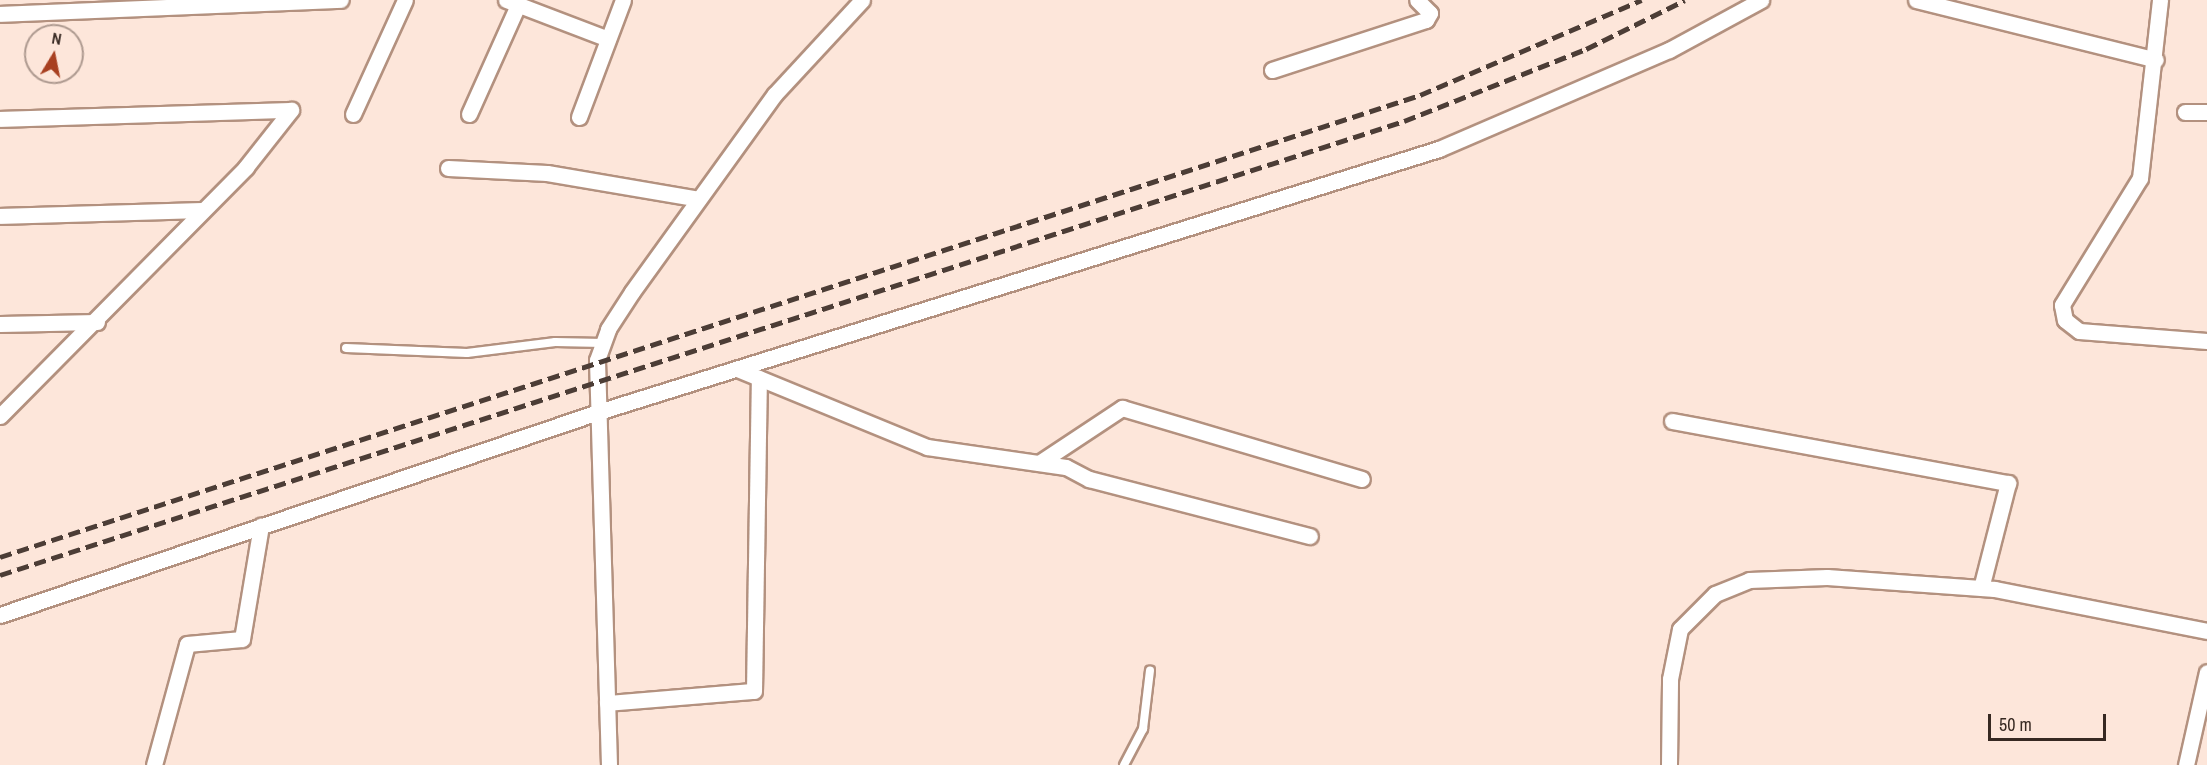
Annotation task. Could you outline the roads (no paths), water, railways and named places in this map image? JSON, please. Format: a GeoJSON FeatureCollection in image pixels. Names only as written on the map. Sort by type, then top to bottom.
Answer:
{"type":"FeatureCollection","features":[{"type":"Feature","properties":{"kind":"street"},"geometry":{"type":"LineString","coordinates":[[0,14],[341,0]]}},
{"type":"Feature","properties":{"kind":"street"},"geometry":{"type":"LineString","coordinates":[[352,114],[405,0]]}},
{"type":"Feature","properties":{"kind":"street"},"geometry":{"type":"LineString","coordinates":[[579,117],[623,0]]}},
{"type":"Feature","properties":{"kind":"street"},"geometry":{"type":"LineString","coordinates":[[609,765],[597,360],[603,343],[632,292],[775,94],[862,0]]}},
{"type":"Feature","properties":{"kind":"street"},"geometry":{"type":"LineString","coordinates":[[1272,70],[1426,20],[1430,13],[1416,0]]}},
{"type":"Feature","properties":{"kind":"street"},"geometry":{"type":"LineString","coordinates":[[0,615],[598,412],[1439,149],[1565,98],[1761,0]]}},
{"type":"Feature","properties":{"kind":"street"},"geometry":{"type":"LineString","coordinates":[[1916,0],[2156,60]]}},
{"type":"Feature","properties":{"kind":"street"},"geometry":{"type":"LineString","coordinates":[[2160,0],[2156,60],[2140,178],[2071,285],[2064,312],[2079,331],[2207,341]]}},
{"type":"Feature","properties":{"kind":"street"},"geometry":{"type":"LineString","coordinates":[[468,114],[512,3],[608,39]]}},
{"type":"Feature","properties":{"kind":"street"},"geometry":{"type":"LineString","coordinates":[[0,119],[291,110],[203,210],[97,322],[0,416]]}},
{"type":"Feature","properties":{"kind":"street"},"geometry":{"type":"LineString","coordinates":[[2185,112],[2207,112]]}},
{"type":"Feature","properties":{"kind":"street"},"geometry":{"type":"LineString","coordinates":[[448,168],[547,173],[699,199]]}},
{"type":"Feature","properties":{"kind":"street"},"geometry":{"type":"LineString","coordinates":[[0,216],[203,210]]}},
{"type":"Feature","properties":{"kind":"street"},"geometry":{"type":"LineString","coordinates":[[0,324],[97,322]]}},
{"type":"Feature","properties":{"kind":"street"},"geometry":{"type":"LineString","coordinates":[[737,369],[927,447],[1039,464],[1310,536]]}},
{"type":"Feature","properties":{"kind":"street"},"geometry":{"type":"LineString","coordinates":[[607,704],[754,691],[759,378]]}},
{"type":"Feature","properties":{"kind":"street"},"geometry":{"type":"LineString","coordinates":[[1039,464],[1122,408],[1362,479]]}},
{"type":"Feature","properties":{"kind":"street"},"geometry":{"type":"LineString","coordinates":[[1671,421],[2008,483],[1981,588]]}},
{"type":"Feature","properties":{"kind":"street"},"geometry":{"type":"LineString","coordinates":[[154,765],[187,644],[242,639],[261,526]]}},
{"type":"Feature","properties":{"kind":"street"},"geometry":{"type":"LineString","coordinates":[[1669,765],[1670,679],[1680,629],[1715,594],[1749,580],[1827,577],[1981,588],[2207,631]]}},
{"type":"Feature","properties":{"kind":"street"},"geometry":{"type":"LineString","coordinates":[[2186,765],[2207,672]]}},
{"type":"Feature","properties":{"kind":"lane"},"geometry":{"type":"LineString","coordinates":[[346,348],[467,353],[555,342],[603,343]]}},
{"type":"Feature","properties":{"kind":"lane"},"geometry":{"type":"LineString","coordinates":[[1124,765],[1143,729],[1150,670]]}},
{"type":"Feature","properties":{"kind":"railway"},"geometry":{"type":"LineString","coordinates":[[0,557],[1420,95],[1642,0]]}},
{"type":"Feature","properties":{"kind":"railway"},"geometry":{"type":"LineString","coordinates":[[0,575],[1404,121],[1586,49],[1685,0]]}}]}
